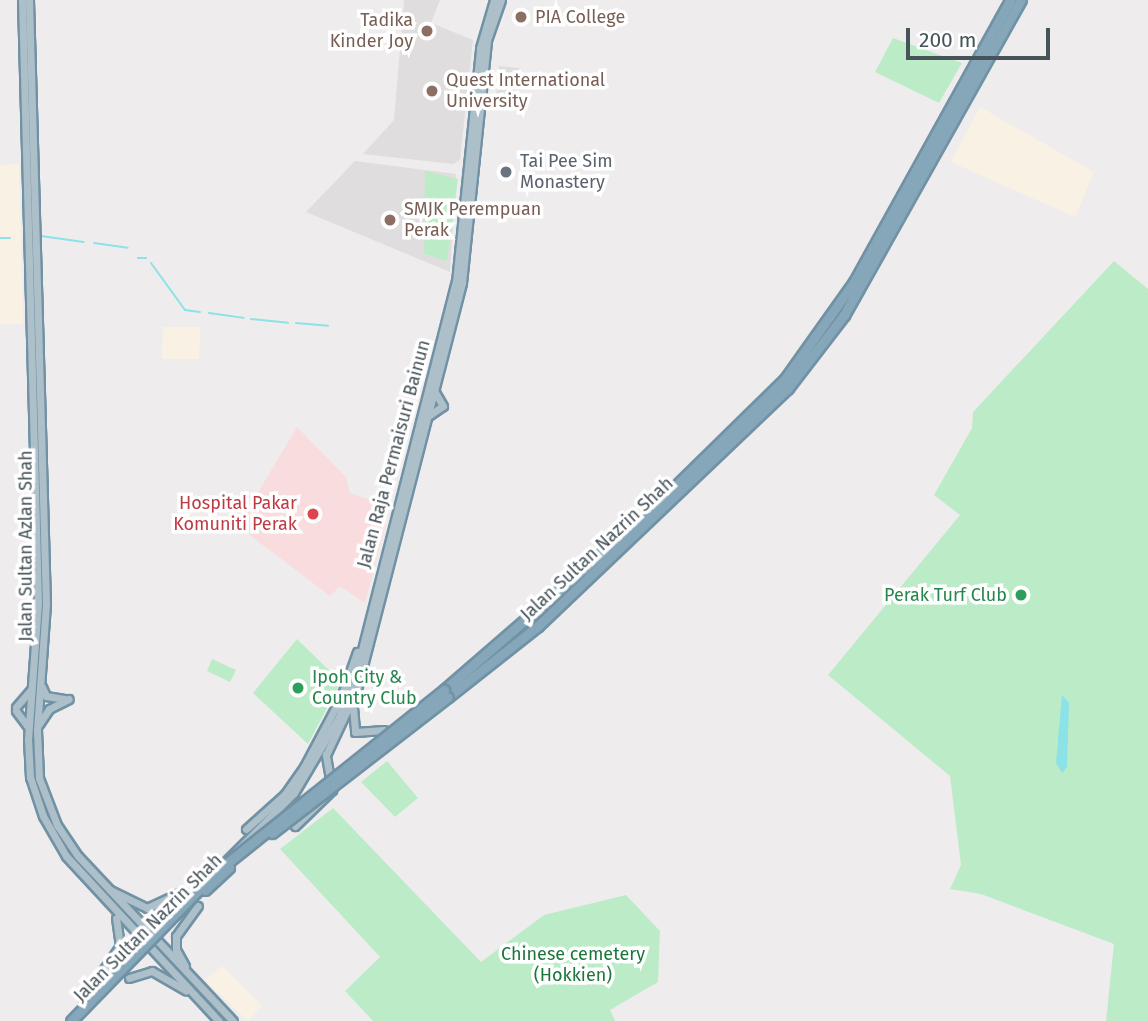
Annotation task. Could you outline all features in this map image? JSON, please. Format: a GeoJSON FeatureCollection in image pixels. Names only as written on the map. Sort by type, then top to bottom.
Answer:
{"type":"FeatureCollection","features":[{"type":"Feature","properties":{"kind":"highway","name":"Jalan Sultan Nazrin Shah"},"geometry":{"type":"LineString","coordinates":[[79,1021],[232,865],[446,693],[645,517],[785,379],[854,282],[1010,0]]}},
{"type":"Feature","properties":{"kind":"highway","name":"Jalan Sultan Nazrin Shah"},"geometry":{"type":"LineString","coordinates":[[71,1021],[216,872],[547,618],[788,388],[844,315],[1021,0]]}},
{"type":"Feature","properties":{"kind":"highway"},"geometry":{"type":"LineString","coordinates":[[1001,16],[1013,14]]}},
{"type":"Feature","properties":{"kind":"highway"},"geometry":{"type":"LineString","coordinates":[[975,62],[983,63],[1004,30]]}},
{"type":"Feature","properties":{"kind":"main road","name":"Jalan Sultan Azlan Shah"},"geometry":{"type":"LineString","coordinates":[[22,0],[38,603],[30,709],[39,778],[49,810],[69,845],[233,1021]]}},
{"type":"Feature","properties":{"kind":"main road","name":"Jalan Sultan Azlan Shah"},"geometry":{"type":"LineString","coordinates":[[29,0],[46,604],[30,776],[43,816],[66,856],[114,913],[219,1021]]}},
{"type":"Feature","properties":{"kind":"main road","name":"Jalan Raja Permaisuri Bainun"},"geometry":{"type":"LineString","coordinates":[[295,826],[332,790],[326,755],[357,689],[424,414],[431,403],[431,388],[456,282],[480,48],[494,0]]}},
{"type":"Feature","properties":{"kind":"main road","name":"Jalan Raja Permaisuri Bainun"},"geometry":{"type":"LineString","coordinates":[[216,872],[294,793],[339,717],[357,669],[363,636],[462,283],[487,40],[501,0]]}},
{"type":"Feature","properties":{"kind":"main road"},"geometry":{"type":"LineString","coordinates":[[467,168],[477,147]]}},
{"type":"Feature","properties":{"kind":"main road"},"geometry":{"type":"LineString","coordinates":[[30,326],[35,261]]}},
{"type":"Feature","properties":{"kind":"main road"},"geometry":{"type":"LineString","coordinates":[[424,414],[443,406],[431,388]]}},
{"type":"Feature","properties":{"kind":"main road"},"geometry":{"type":"LineString","coordinates":[[246,829],[285,794],[304,767],[341,697],[363,636]]}},
{"type":"Feature","properties":{"kind":"main road"},"geometry":{"type":"LineString","coordinates":[[32,688],[16,709],[33,729],[49,709],[69,699],[46,696],[40,680]]}},
{"type":"Feature","properties":{"kind":"main road"},"geometry":{"type":"LineString","coordinates":[[357,689],[353,730],[364,735],[384,730]]}},
{"type":"Feature","properties":{"kind":"main road"},"geometry":{"type":"LineString","coordinates":[[109,890],[147,908],[182,892]]}},
{"type":"Feature","properties":{"kind":"main road"},"geometry":{"type":"LineString","coordinates":[[198,905],[175,943],[198,983]]}},
{"type":"Feature","properties":{"kind":"main road"},"geometry":{"type":"LineString","coordinates":[[83,999],[120,946],[121,931],[114,913]]}},
{"type":"Feature","properties":{"kind":"main road"},"geometry":{"type":"LineString","coordinates":[[129,978],[152,971],[193,994]]}},
{"type":"Feature","properties":{"kind":"shaded area"},"geometry":{"type":"Polygon","coordinates":[[[404,0],[440,0],[431,23],[473,40],[460,160],[453,164],[363,154],[394,120],[404,0]]]}},
{"type":"Feature","properties":{"kind":"shaded area","name":"Quest International University"},"geometry":{"type":"Polygon","coordinates":[[[499,66],[519,68],[512,107],[495,105],[499,66]]]}},
{"type":"Feature","properties":{"kind":"shaded area"},"geometry":{"type":"Polygon","coordinates":[[[980,107],[1094,172],[1075,217],[951,162],[980,107]]]}},
{"type":"Feature","properties":{"kind":"shaded area","name":"SMJK Perempuan Perak"},"geometry":{"type":"Polygon","coordinates":[[[355,161],[456,174],[450,272],[306,212],[355,161]]]}},
{"type":"Feature","properties":{"kind":"shaded area"},"geometry":{"type":"Polygon","coordinates":[[[19,164],[23,324],[0,324],[0,165],[19,164]]]}},
{"type":"Feature","properties":{"kind":"shaded area"},"geometry":{"type":"Polygon","coordinates":[[[163,327],[200,327],[199,359],[162,359],[163,327]]]}},
{"type":"Feature","properties":{"kind":"shaded area","name":"Hospital Pakar Komuniti Perak"},"geometry":{"type":"Polygon","coordinates":[[[297,427],[346,477],[350,493],[373,501],[386,524],[365,603],[340,586],[330,596],[243,530],[241,521],[297,427]]]}},
{"type":"Feature","properties":{"kind":"shaded area"},"geometry":{"type":"Polygon","coordinates":[[[222,966],[262,1006],[248,1021],[205,980],[222,966]]]}},
{"type":"Feature","properties":{"kind":"green space"},"geometry":{"type":"Polygon","coordinates":[[[893,38],[962,63],[939,103],[875,72],[893,38]]]}},
{"type":"Feature","properties":{"kind":"green space"},"geometry":{"type":"Polygon","coordinates":[[[425,171],[458,179],[447,261],[424,254],[425,171]]]}},
{"type":"Feature","properties":{"kind":"green space","name":"Perak Turf Club"},"geometry":{"type":"Polygon","coordinates":[[[1114,261],[1148,289],[1148,1021],[1106,1021],[1114,944],[981,894],[950,889],[961,865],[950,776],[828,675],[960,515],[934,495],[972,428],[973,412],[1114,261]]]}},
{"type":"Feature","properties":{"kind":"green space","name":"Ipoh City & Country Club"},"geometry":{"type":"Polygon","coordinates":[[[297,639],[341,682],[308,744],[253,693],[297,639]]]}},
{"type":"Feature","properties":{"kind":"green space"},"geometry":{"type":"Polygon","coordinates":[[[212,659],[236,670],[230,682],[207,671],[212,659]]]}},
{"type":"Feature","properties":{"kind":"green space"},"geometry":{"type":"Polygon","coordinates":[[[387,761],[418,798],[395,817],[361,782],[387,761]]]}},
{"type":"Feature","properties":{"kind":"green space","name":"Chinese cemetery (Hokkien)"},"geometry":{"type":"Polygon","coordinates":[[[333,808],[481,962],[544,915],[626,895],[660,931],[658,982],[610,1010],[615,1021],[373,1021],[345,991],[380,957],[280,849],[333,808]]]}},
{"type":"Feature","properties":{"kind":"water"},"geometry":{"type":"Polygon","coordinates":[[[1062,695],[1069,703],[1067,767],[1062,773],[1056,763],[1062,695]]]}},
{"type":"Feature","properties":{"kind":"waterway"},"geometry":{"type":"LineString","coordinates":[[41,236],[84,242]]}},
{"type":"Feature","properties":{"kind":"waterway"},"geometry":{"type":"LineString","coordinates":[[0,238],[10,238]]}},
{"type":"Feature","properties":{"kind":"waterway"},"geometry":{"type":"LineString","coordinates":[[94,243],[128,248]]}},
{"type":"Feature","properties":{"kind":"waterway"},"geometry":{"type":"LineString","coordinates":[[138,258],[146,258]]}},
{"type":"Feature","properties":{"kind":"waterway"},"geometry":{"type":"LineString","coordinates":[[151,263],[185,310],[200,312]]}},
{"type":"Feature","properties":{"kind":"waterway"},"geometry":{"type":"LineString","coordinates":[[209,313],[244,318]]}},
{"type":"Feature","properties":{"kind":"waterway"},"geometry":{"type":"LineString","coordinates":[[251,319],[288,323]]}},
{"type":"Feature","properties":{"kind":"waterway"},"geometry":{"type":"LineString","coordinates":[[296,323],[328,326]]}},
{"type":"Feature","properties":{"kind":"place","name":"PIA College"},"geometry":{"type":"Point","coordinates":[521,17]}},
{"type":"Feature","properties":{"kind":"place","name":"Tadika Kinder Joy"},"geometry":{"type":"Point","coordinates":[427,31]}},
{"type":"Feature","properties":{"kind":"place","name":"Quest International University"},"geometry":{"type":"Point","coordinates":[432,91]}},
{"type":"Feature","properties":{"kind":"place","name":"Tai Pee Sim Monastery"},"geometry":{"type":"Point","coordinates":[506,172]}},
{"type":"Feature","properties":{"kind":"place","name":"SMJK Perempuan Perak"},"geometry":{"type":"Point","coordinates":[390,220]}},
{"type":"Feature","properties":{"kind":"place","name":"Hospital Pakar Komuniti Perak"},"geometry":{"type":"Point","coordinates":[313,514]}},
{"type":"Feature","properties":{"kind":"place","name":"Perak Turf Club"},"geometry":{"type":"Point","coordinates":[1021,595]}},
{"type":"Feature","properties":{"kind":"place","name":"Ipoh City & Country Club"},"geometry":{"type":"Point","coordinates":[298,688]}}]}
